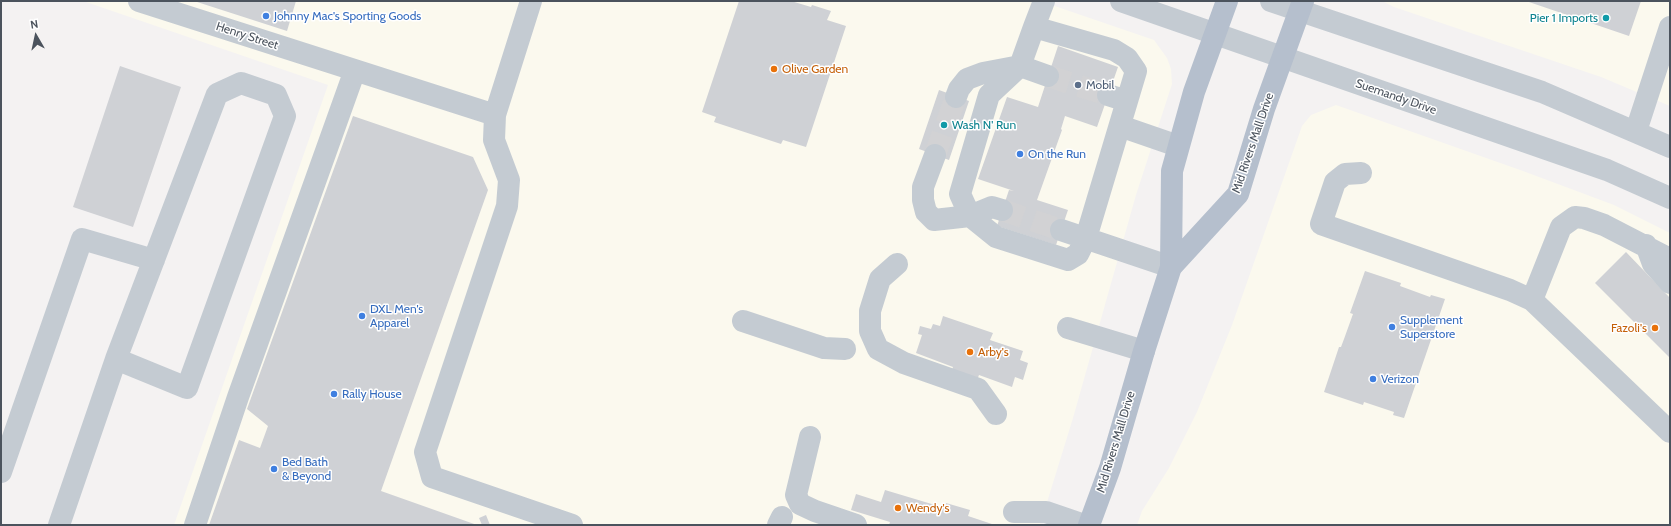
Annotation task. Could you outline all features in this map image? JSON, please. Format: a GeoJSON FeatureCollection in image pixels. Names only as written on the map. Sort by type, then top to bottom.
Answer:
{"type":"FeatureCollection","features":[{"type":"Feature","properties":{"kind":"main road","name":"Mid Rivers Mall Drive"},"geometry":{"type":"LineString","coordinates":[[1089,525],[1110,468],[1144,351],[1172,267],[1172,171],[1194,92],[1228,1]]}},
{"type":"Feature","properties":{"kind":"main road","name":"Mid Rivers Mall Drive"},"geometry":{"type":"LineString","coordinates":[[1172,267],[1238,194],[1264,109],[1301,6]]}},
{"type":"Feature","properties":{"kind":"street","name":"Henry Street"},"geometry":{"type":"LineString","coordinates":[[139,1],[495,116]]}},
{"type":"Feature","properties":{"kind":"street"},"geometry":{"type":"LineString","coordinates":[[531,1],[495,116],[494,140],[509,180],[507,206],[425,452],[432,477],[539,520],[572,525]]}},
{"type":"Feature","properties":{"kind":"street"},"geometry":{"type":"LineString","coordinates":[[1034,27],[1114,50],[1127,58],[1136,71],[1118,98],[1120,126],[1086,238],[1078,254],[1068,260],[996,237],[970,216],[960,194],[989,94],[1020,66],[1034,27],[1044,1]]}},
{"type":"Feature","properties":{"kind":"street","name":"Suemandy Drive"},"geometry":{"type":"LineString","coordinates":[[1121,1],[1607,170],[1670,198]]}},
{"type":"Feature","properties":{"kind":"street"},"geometry":{"type":"LineString","coordinates":[[1271,1],[1301,6],[1542,92],[1636,131],[1670,147]]}},
{"type":"Feature","properties":{"kind":"street"},"geometry":{"type":"LineString","coordinates":[[1636,131],[1670,27]]}},
{"type":"Feature","properties":{"kind":"street"},"geometry":{"type":"LineString","coordinates":[[956,97],[959,88],[967,79],[984,73],[1020,66],[1048,76]]}},
{"type":"Feature","properties":{"kind":"street"},"geometry":{"type":"LineString","coordinates":[[195,525],[238,397],[355,70]]}},
{"type":"Feature","properties":{"kind":"street"},"geometry":{"type":"LineString","coordinates":[[60,525],[116,359],[217,94],[241,83],[276,95],[285,116],[186,388],[116,359]]}},
{"type":"Feature","properties":{"kind":"street"},"geometry":{"type":"LineString","coordinates":[[1120,126],[1178,146]]}},
{"type":"Feature","properties":{"kind":"street"},"geometry":{"type":"LineString","coordinates":[[935,155],[924,187],[923,200],[926,212],[934,220],[970,216],[992,207],[1002,210]]}},
{"type":"Feature","properties":{"kind":"street"},"geometry":{"type":"LineString","coordinates":[[1361,173],[1345,174],[1335,182],[1321,224],[1510,290],[1532,300],[1668,427]]}},
{"type":"Feature","properties":{"kind":"street"},"geometry":{"type":"LineString","coordinates":[[1532,300],[1562,227],[1575,217],[1604,225],[1646,245],[1670,259]]}},
{"type":"Feature","properties":{"kind":"street"},"geometry":{"type":"LineString","coordinates":[[1061,230],[1172,267]]}},
{"type":"Feature","properties":{"kind":"street"},"geometry":{"type":"LineString","coordinates":[[1,472],[82,239],[154,260]]}},
{"type":"Feature","properties":{"kind":"street"},"geometry":{"type":"LineString","coordinates":[[1646,245],[1653,264],[1670,283]]}},
{"type":"Feature","properties":{"kind":"street"},"geometry":{"type":"LineString","coordinates":[[897,264],[880,279],[870,311],[870,331],[878,349],[904,363],[978,389],[996,414]]}},
{"type":"Feature","properties":{"kind":"street"},"geometry":{"type":"LineString","coordinates":[[743,321],[824,348],[845,349]]}},
{"type":"Feature","properties":{"kind":"street"},"geometry":{"type":"LineString","coordinates":[[1068,328],[1144,351]]}},
{"type":"Feature","properties":{"kind":"street"},"geometry":{"type":"LineString","coordinates":[[810,437],[796,495],[800,504],[815,511],[856,525]]}},
{"type":"Feature","properties":{"kind":"street"},"geometry":{"type":"LineString","coordinates":[[1014,512],[1046,512],[1084,525]]}},
{"type":"Feature","properties":{"kind":"shaded area"},"geometry":{"type":"Polygon","coordinates":[[[83,1],[1040,1],[1154,40],[1167,58],[1171,69],[1172,84],[1136,195],[1073,418],[1040,525],[174,525],[328,85],[83,1]]]}},
{"type":"Feature","properties":{"kind":"shaded area"},"geometry":{"type":"Polygon","coordinates":[[[1382,1],[1670,1],[1670,106],[1601,77],[1394,7],[1382,1]]]}},
{"type":"Feature","properties":{"kind":"shaded area"},"geometry":{"type":"Polygon","coordinates":[[[1336,105],[1614,205],[1670,233],[1670,525],[1137,525],[1142,511],[1169,468],[1197,412],[1232,325],[1302,126],[1311,115],[1336,105]]]}},
{"type":"Feature","properties":{"kind":"building","name":"Johnny Mac's Sporting Goods"},"geometry":{"type":"Polygon","coordinates":[[[194,1],[296,1],[287,31],[194,1]]]}},
{"type":"Feature","properties":{"kind":"building","name":"Olive Garden"},"geometry":{"type":"Polygon","coordinates":[[[739,1],[791,1],[811,7],[812,5],[831,11],[827,20],[846,26],[806,147],[783,140],[781,144],[714,122],[716,117],[702,112],[739,1]]]}},
{"type":"Feature","properties":{"kind":"building","name":"Pier 1 Imports"},"geometry":{"type":"Polygon","coordinates":[[[1526,1],[1641,1],[1629,36],[1526,1]]]}},
{"type":"Feature","properties":{"kind":"building"},"geometry":{"type":"Polygon","coordinates":[[[1058,46],[1118,67],[1097,127],[1065,116],[1062,130],[1037,200],[1068,210],[1056,245],[997,226],[1009,190],[1014,191],[978,179],[1007,97],[1038,107],[1058,46]]]}},
{"type":"Feature","properties":{"kind":"building"},"geometry":{"type":"Polygon","coordinates":[[[120,66],[181,87],[133,227],[73,207],[120,66]]]}},
{"type":"Feature","properties":{"kind":"building","name":"Wash N' Run"},"geometry":{"type":"Polygon","coordinates":[[[939,90],[969,101],[949,160],[919,149],[939,90]]]}},
{"type":"Feature","properties":{"kind":"building"},"geometry":{"type":"Polygon","coordinates":[[[353,116],[473,157],[488,190],[381,491],[477,525],[209,525],[239,440],[260,448],[268,426],[247,409],[353,116]]]}},
{"type":"Feature","properties":{"kind":"building","name":"Fazoli's"},"geometry":{"type":"Polygon","coordinates":[[[1626,252],[1670,298],[1670,358],[1595,283],[1626,252]]]}},
{"type":"Feature","properties":{"kind":"building"},"geometry":{"type":"Polygon","coordinates":[[[1365,271],[1401,283],[1400,286],[1430,297],[1431,295],[1445,299],[1404,418],[1393,415],[1394,412],[1364,402],[1363,405],[1324,392],[1339,347],[1341,347],[1353,314],[1350,313],[1365,271]]]}},
{"type":"Feature","properties":{"kind":"building","name":"Arby's"},"geometry":{"type":"Polygon","coordinates":[[[943,316],[993,333],[990,340],[1023,351],[1020,360],[1028,363],[1023,380],[1015,377],[1012,387],[979,375],[976,383],[951,373],[953,367],[916,353],[922,335],[918,334],[920,326],[931,329],[933,324],[940,326],[943,316]]]}},
{"type":"Feature","properties":{"kind":"building","name":"Wendy's"},"geometry":{"type":"Polygon","coordinates":[[[885,490],[945,508],[946,503],[970,510],[968,516],[995,525],[889,525],[890,522],[851,510],[856,494],[881,502],[885,490]]]}},
{"type":"Feature","properties":{"kind":"building"},"geometry":{"type":"Polygon","coordinates":[[[486,515],[490,525],[482,525],[479,518],[486,515]]]}},
{"type":"Feature","properties":{"kind":"tunnel"},"geometry":{"type":"LineString","coordinates":[[1048,76],[1108,95]]}},
{"type":"Feature","properties":{"kind":"tunnel"},"geometry":{"type":"LineString","coordinates":[[935,155],[956,97]]}},
{"type":"Feature","properties":{"kind":"tunnel"},"geometry":{"type":"LineString","coordinates":[[1002,210],[1061,230]]}},
{"type":"Feature","properties":{"kind":"place","name":"Johnny Mac's Sporting Goods"},"geometry":{"type":"Point","coordinates":[266,16]}},
{"type":"Feature","properties":{"kind":"place","name":"Pier 1 Imports"},"geometry":{"type":"Point","coordinates":[1606,18]}},
{"type":"Feature","properties":{"kind":"place","name":"Olive Garden"},"geometry":{"type":"Point","coordinates":[774,69]}},
{"type":"Feature","properties":{"kind":"place","name":"Mobil"},"geometry":{"type":"Point","coordinates":[1078,85]}},
{"type":"Feature","properties":{"kind":"place","name":"Wash N' Run"},"geometry":{"type":"Point","coordinates":[944,125]}},
{"type":"Feature","properties":{"kind":"place","name":"On the Run"},"geometry":{"type":"Point","coordinates":[1020,154]}},
{"type":"Feature","properties":{"kind":"place","name":"DXL Men's Apparel"},"geometry":{"type":"Point","coordinates":[362,316]}},
{"type":"Feature","properties":{"kind":"place","name":"Supplement Superstore"},"geometry":{"type":"Point","coordinates":[1392,327]}},
{"type":"Feature","properties":{"kind":"place","name":"Fazoli's"},"geometry":{"type":"Point","coordinates":[1655,328]}},
{"type":"Feature","properties":{"kind":"place","name":"Arby's"},"geometry":{"type":"Point","coordinates":[970,352]}},
{"type":"Feature","properties":{"kind":"place","name":"Verizon"},"geometry":{"type":"Point","coordinates":[1373,379]}},
{"type":"Feature","properties":{"kind":"place","name":"Rally House"},"geometry":{"type":"Point","coordinates":[334,394]}},
{"type":"Feature","properties":{"kind":"place","name":"Bed Bath & Beyond"},"geometry":{"type":"Point","coordinates":[274,469]}},
{"type":"Feature","properties":{"kind":"place","name":"Wendy's"},"geometry":{"type":"Point","coordinates":[898,508]}}]}
